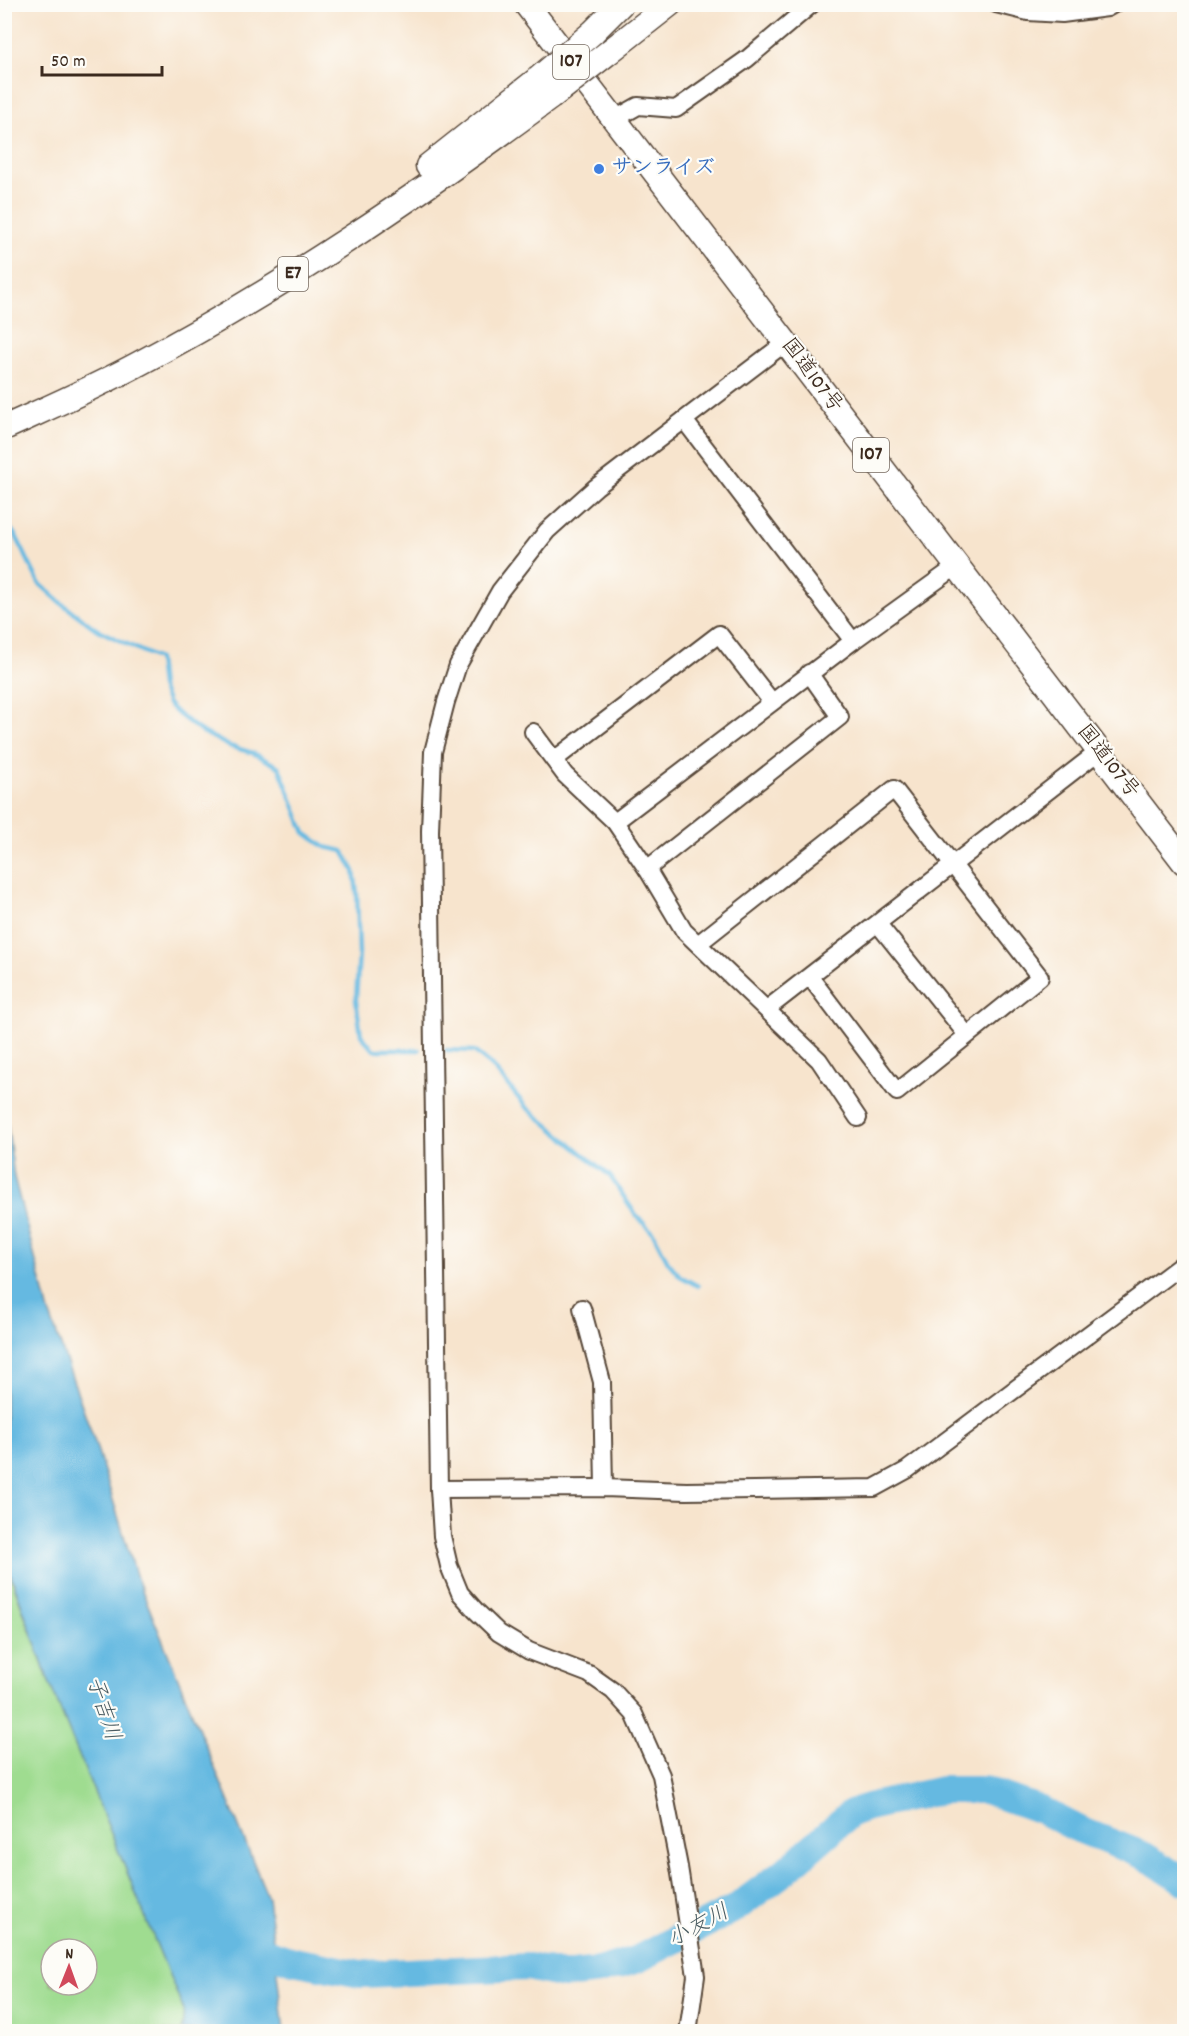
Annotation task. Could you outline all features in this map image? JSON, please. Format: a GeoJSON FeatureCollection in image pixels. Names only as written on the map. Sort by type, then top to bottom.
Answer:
{"type":"FeatureCollection","features":[{"type":"Feature","properties":{"kind":"highway","name":"国道107号"},"geometry":{"type":"LineString","coordinates":[[526,4],[1098,752],[1185,862]]}},
{"type":"Feature","properties":{"kind":"highway"},"geometry":{"type":"LineString","coordinates":[[601,43],[621,4]]}},
{"type":"Feature","properties":{"kind":"highway","name":"E7"},"geometry":{"type":"LineString","coordinates":[[12,425],[203,317],[400,194],[544,88],[649,4]]}},
{"type":"Feature","properties":{"kind":"highway","name":"E7"},"geometry":{"type":"LineString","coordinates":[[601,43],[665,4]]}},
{"type":"Feature","properties":{"kind":"highway"},"geometry":{"type":"LineString","coordinates":[[601,43],[670,4]]}},
{"type":"Feature","properties":{"kind":"highway","name":"E7"},"geometry":{"type":"LineString","coordinates":[[12,425],[139,364],[310,264],[493,140],[544,88]]}},
{"type":"Feature","properties":{"kind":"street"},"geometry":{"type":"LineString","coordinates":[[615,119],[638,106],[676,109],[747,59],[812,4]]}},
{"type":"Feature","properties":{"kind":"street"},"geometry":{"type":"LineString","coordinates":[[996,4],[1028,12],[1062,14],[1107,8],[1114,4]]}},
{"type":"Feature","properties":{"kind":"street"},"geometry":{"type":"LineString","coordinates":[[687,2031],[696,1976],[679,1867],[661,1775],[634,1714],[613,1692],[589,1674],[529,1651],[499,1633],[460,1593],[449,1566],[442,1536],[438,1489],[430,831],[433,752],[458,665],[500,591],[546,531],[596,487],[785,343]]}},
{"type":"Feature","properties":{"kind":"street"},"geometry":{"type":"LineString","coordinates":[[684,420],[853,640]]}},
{"type":"Feature","properties":{"kind":"street"},"geometry":{"type":"LineString","coordinates":[[615,822],[853,640],[957,566]]}},
{"type":"Feature","properties":{"kind":"street"},"geometry":{"type":"LineString","coordinates":[[554,760],[719,634],[772,702]]}},
{"type":"Feature","properties":{"kind":"street"},"geometry":{"type":"LineString","coordinates":[[647,869],[840,717],[809,674]]}},
{"type":"Feature","properties":{"kind":"street"},"geometry":{"type":"LineString","coordinates":[[533,732],[565,774],[615,822],[647,869],[684,931],[819,1060],[858,1118]]}},
{"type":"Feature","properties":{"kind":"street"},"geometry":{"type":"LineString","coordinates":[[767,1010],[1098,752]]}},
{"type":"Feature","properties":{"kind":"street"},"geometry":{"type":"LineString","coordinates":[[698,944],[894,789],[1040,977],[897,1092],[810,977]]}},
{"type":"Feature","properties":{"kind":"street"},"geometry":{"type":"LineString","coordinates":[[878,924],[967,1035]]}},
{"type":"Feature","properties":{"kind":"street"},"geometry":{"type":"LineString","coordinates":[[438,1489],[604,1488],[686,1491],[874,1488],[907,1470],[1185,1263]]}},
{"type":"Feature","properties":{"kind":"street"},"geometry":{"type":"LineString","coordinates":[[582,1308],[602,1382],[604,1488]]}},
{"type":"Feature","properties":{"kind":"green space"},"geometry":{"type":"Polygon","coordinates":[[[4,1558],[47,1677],[184,2011],[182,2031],[5,2031],[4,1558]]]}},
{"type":"Feature","properties":{"kind":"water","name":"子吉川"},"geometry":{"type":"Polygon","coordinates":[[[5,1104],[14,1177],[49,1312],[96,1445],[137,1578],[268,1898],[284,2031],[182,2031],[184,2011],[47,1677],[5,1558],[5,1104]]]}},
{"type":"Feature","properties":{"kind":"waterway"},"geometry":{"type":"LineString","coordinates":[[4,520],[16,536],[39,583],[61,603],[96,629],[158,659],[161,687],[168,704],[178,714],[199,730],[229,746],[253,753],[279,767],[305,833],[325,847],[343,851],[354,871],[359,953],[356,1000],[361,1035],[374,1050],[419,1050]]}},
{"type":"Feature","properties":{"kind":"waterway"},"geometry":{"type":"LineString","coordinates":[[446,1050],[474,1051],[493,1067],[526,1107],[610,1176],[636,1215],[653,1233],[668,1262],[680,1276],[698,1286]]}},
{"type":"Feature","properties":{"kind":"waterway","name":"小友川"},"geometry":{"type":"LineString","coordinates":[[238,1943],[293,1961],[361,1974],[528,1967],[564,1975],[599,1971],[638,1959],[736,1908],[784,1872],[851,1813],[942,1790],[985,1790],[1041,1810],[1080,1830],[1145,1856],[1184,1881]]}},
{"type":"Feature","properties":{"kind":"place","name":"サンライズ"},"geometry":{"type":"Point","coordinates":[599,169]}}]}
